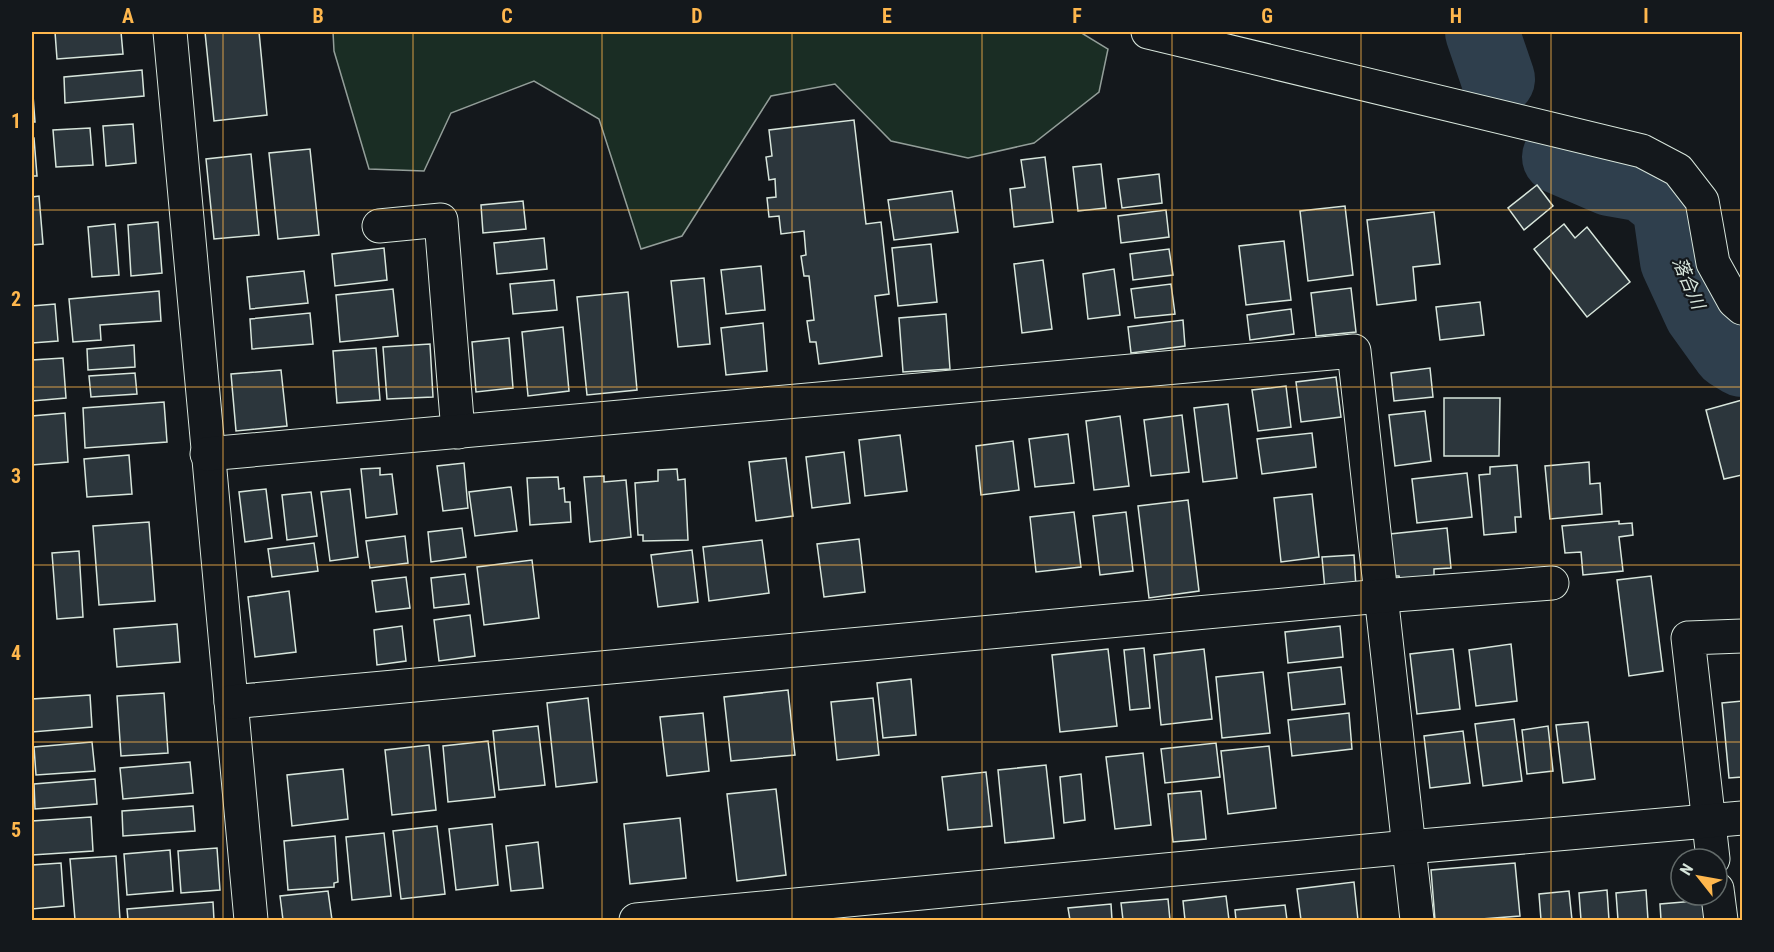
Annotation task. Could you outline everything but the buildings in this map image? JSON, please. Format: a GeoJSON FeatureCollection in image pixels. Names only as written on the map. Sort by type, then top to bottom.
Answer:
{"type":"FeatureCollection","features":[{"type":"Feature","properties":{"kind":"street"},"geometry":{"type":"LineString","coordinates":[[170,32],[251,921]]}},
{"type":"Feature","properties":{"kind":"street"},"geometry":{"type":"LineString","coordinates":[[1148,32],[1642,151],[1678,170],[1702,201],[1713,263],[1734,301],[1743,308]]}},
{"type":"Feature","properties":{"kind":"street"},"geometry":{"type":"LineString","coordinates":[[379,226],[441,220],[458,432]]}},
{"type":"Feature","properties":{"kind":"street"},"geometry":{"type":"LineString","coordinates":[[207,454],[1354,351],[1417,921]]}},
{"type":"Feature","properties":{"kind":"street"},"geometry":{"type":"LineString","coordinates":[[231,702],[1381,596],[1552,583]]}},
{"type":"Feature","properties":{"kind":"street"},"geometry":{"type":"LineString","coordinates":[[1711,847],[1688,638],[1743,636]]}},
{"type":"Feature","properties":{"kind":"street"},"geometry":{"type":"LineString","coordinates":[[636,921],[1409,847],[1743,818]]}},
{"type":"Feature","properties":{"kind":"green space"},"geometry":{"type":"Polygon","coordinates":[[[333,32],[1080,32],[1108,49],[1099,92],[1034,143],[968,158],[891,141],[835,84],[771,96],[682,236],[641,249],[599,119],[534,81],[451,113],[424,171],[369,169],[334,51],[333,32]]]}},
{"type":"Feature","properties":{"kind":"waterway","name":"落合川"},"geometry":{"type":"LineString","coordinates":[[1482,32],[1498,79]]}},
{"type":"Feature","properties":{"kind":"waterway","name":"落合川"},"geometry":{"type":"LineString","coordinates":[[1559,157],[1610,179],[1644,185],[1669,205],[1677,261],[1701,313],[1729,352],[1742,360]]}}]}
